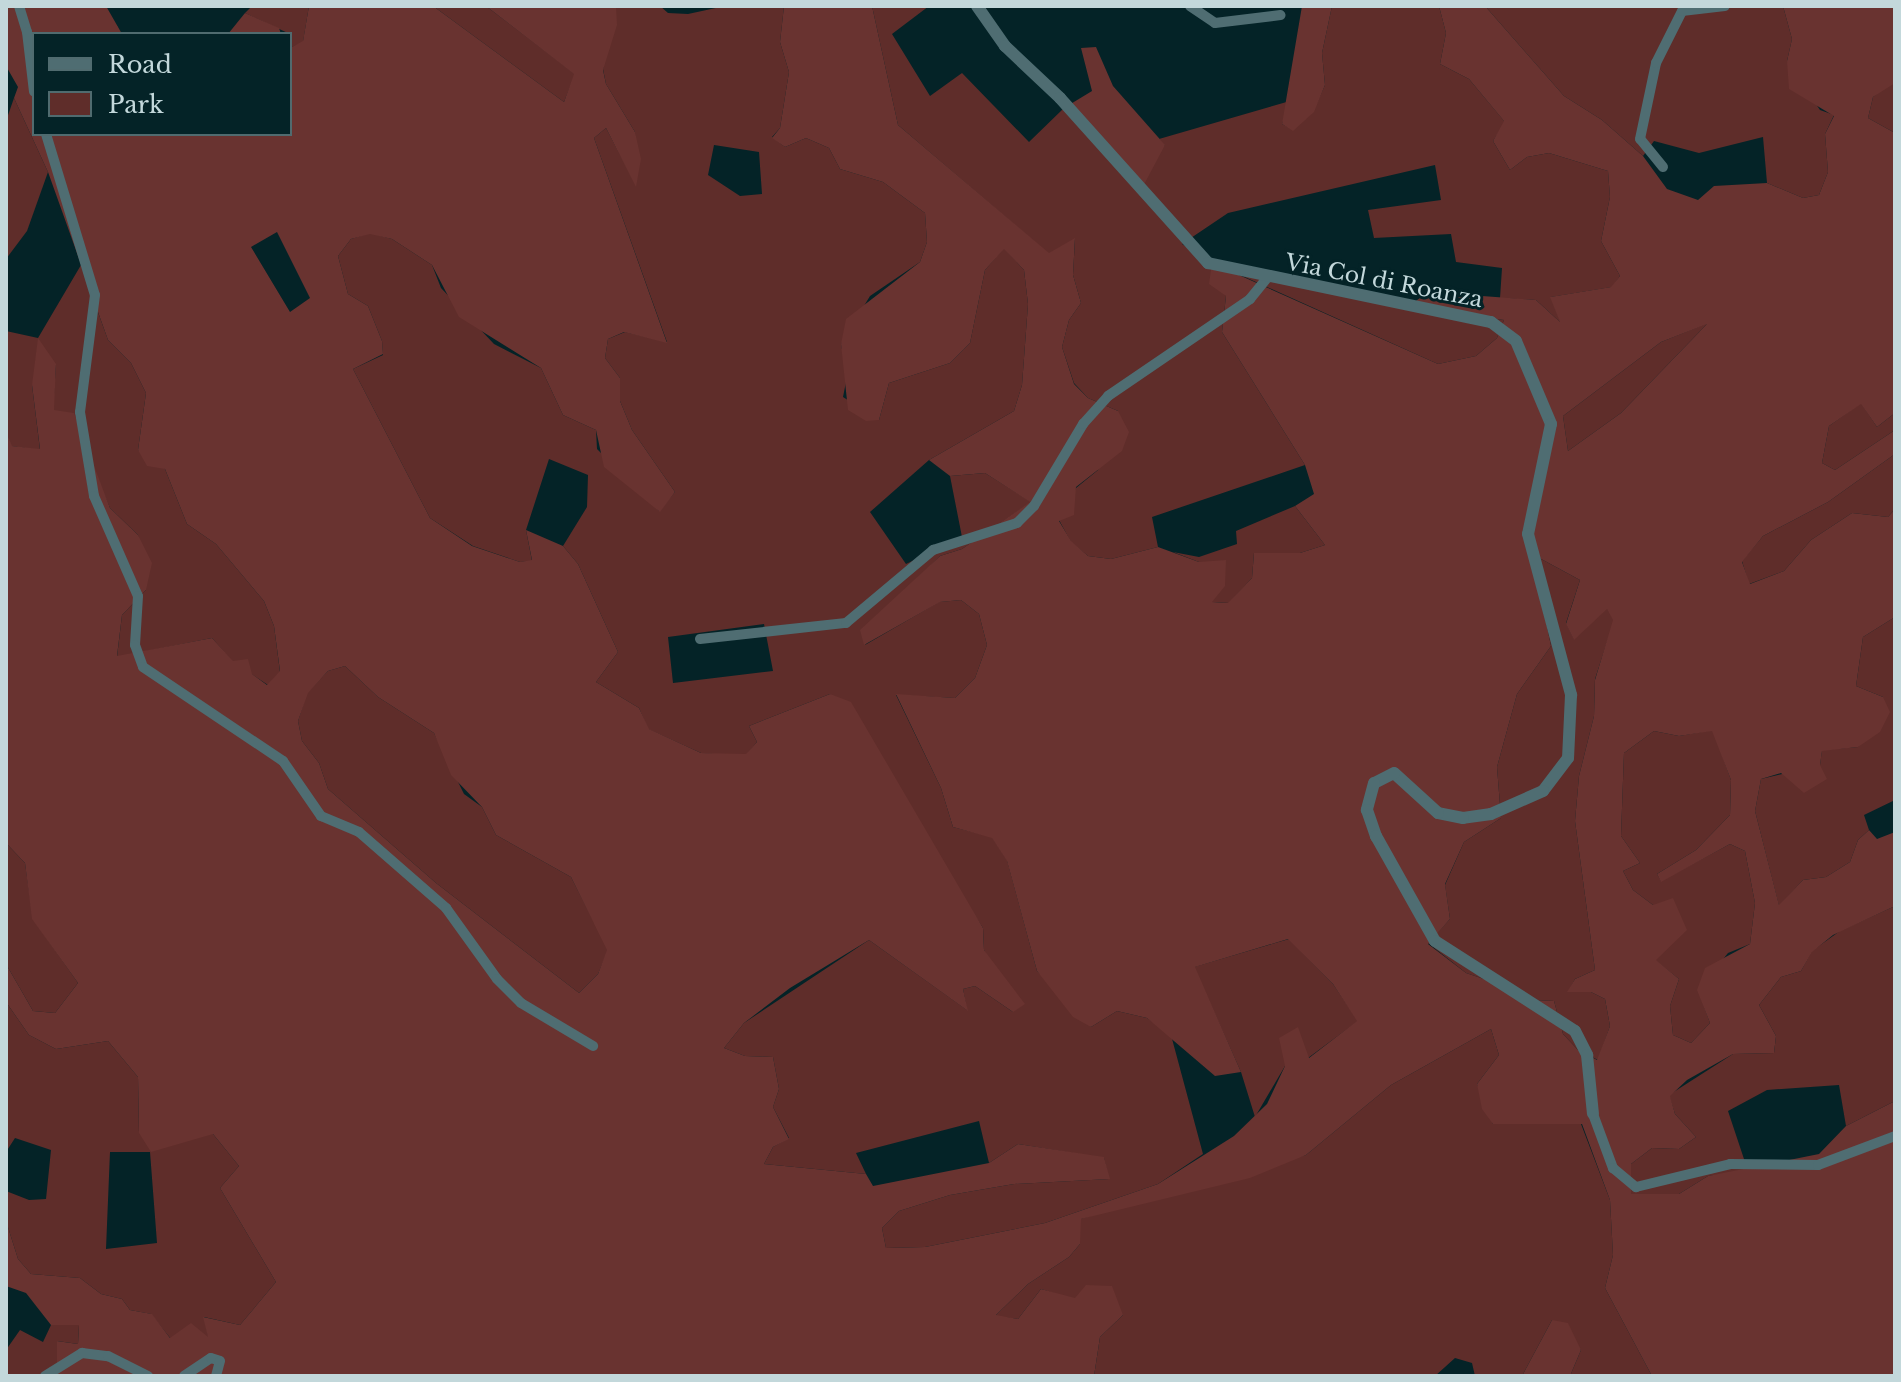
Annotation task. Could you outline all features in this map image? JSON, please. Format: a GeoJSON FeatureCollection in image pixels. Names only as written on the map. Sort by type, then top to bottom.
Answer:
{"type":"FeatureCollection","features":[{"type":"Feature","properties":{"kind":"street"},"geometry":{"type":"LineString","coordinates":[[19,6],[27,32],[32,75]]}},
{"type":"Feature","properties":{"kind":"street","name":"Via Col di Roanza"},"geometry":{"type":"LineString","coordinates":[[977,6],[1005,46],[1060,98],[1200,257],[1217,268],[1503,326],[1516,341],[1550,416],[1551,433],[1533,491],[1528,534],[1571,695],[1565,768],[1533,796],[1491,814],[1463,818],[1429,809],[1406,779],[1387,773],[1374,783],[1367,810],[1376,836],[1435,941],[1575,1031],[1587,1055],[1593,1114],[1613,1168],[1636,1187],[1730,1164],[1818,1165],[1895,1136]]}},
{"type":"Feature","properties":{"kind":"street"},"geometry":{"type":"LineString","coordinates":[[1190,6],[1215,23],[1281,15]]}},
{"type":"Feature","properties":{"kind":"street"},"geometry":{"type":"LineString","coordinates":[[1663,167],[1640,139],[1656,63],[1682,11],[1725,6]]}},
{"type":"Feature","properties":{"kind":"street"},"geometry":{"type":"LineString","coordinates":[[47,136],[95,295],[80,412],[94,496],[138,596],[135,645],[143,667],[283,761],[321,816],[359,832],[446,908],[497,979],[521,1003],[593,1046]]}},
{"type":"Feature","properties":{"kind":"street","name":"Via Col di Roanza"},"geometry":{"type":"LineString","coordinates":[[700,639],[846,623],[933,550],[1017,523],[1034,506],[1083,424],[1108,396],[1250,299],[1266,279]]}},
{"type":"Feature","properties":{"kind":"street"},"geometry":{"type":"LineString","coordinates":[[45,1376],[72,1356],[95,1353],[148,1376]]}},
{"type":"Feature","properties":{"kind":"street"},"geometry":{"type":"LineString","coordinates":[[184,1376],[211,1358],[220,1361],[216,1376]]}},
{"type":"Feature","properties":{"kind":"green space"},"geometry":{"type":"Polygon","coordinates":[[[252,6],[309,6],[303,42],[292,47],[292,32],[245,13],[252,6]]]}},
{"type":"Feature","properties":{"kind":"green space"},"geometry":{"type":"Polygon","coordinates":[[[433,6],[486,6],[575,74],[564,102],[433,6]]]}},
{"type":"Feature","properties":{"kind":"green space"},"geometry":{"type":"Polygon","coordinates":[[[616,6],[660,6],[668,13],[688,14],[725,6],[784,6],[780,42],[789,72],[780,128],[772,137],[785,147],[806,138],[829,148],[840,169],[883,182],[925,213],[927,242],[920,262],[870,296],[841,344],[847,377],[843,397],[879,420],[889,383],[950,363],[970,343],[985,270],[1004,248],[1024,270],[1028,304],[1022,385],[1014,411],[929,460],[870,512],[906,564],[962,537],[950,476],[985,473],[1031,502],[962,549],[940,556],[895,600],[865,645],[939,602],[961,600],[979,614],[987,645],[975,678],[955,698],[896,695],[941,788],[953,827],[992,837],[1007,860],[1037,971],[1091,1027],[1117,1011],[1147,1018],[1171,1035],[1203,1154],[1158,1184],[1045,1223],[925,1247],[886,1248],[882,1228],[899,1211],[950,1195],[1014,1184],[1109,1179],[1104,1158],[1018,1144],[989,1163],[979,1121],[856,1153],[866,1174],[764,1164],[773,1147],[789,1138],[773,1107],[779,1089],[773,1057],[745,1056],[724,1048],[744,1023],[869,940],[967,1010],[963,989],[975,986],[1013,1012],[984,950],[983,928],[830,694],[749,726],[757,742],[746,755],[727,755],[701,753],[648,729],[639,708],[596,682],[618,652],[578,564],[563,546],[587,507],[588,475],[549,459],[526,530],[532,561],[520,562],[473,546],[430,518],[353,369],[383,355],[382,341],[368,306],[348,294],[338,256],[351,239],[370,233],[392,239],[432,265],[441,288],[494,344],[541,368],[563,415],[596,430],[597,449],[659,511],[675,492],[632,430],[620,401],[620,378],[605,358],[608,339],[625,332],[667,342],[594,138],[606,128],[636,185],[635,132],[606,84],[603,69],[616,6]],[[714,145],[708,175],[740,196],[762,194],[759,152],[714,145]],[[764,624],[668,637],[673,683],[773,671],[764,624]]]}},
{"type":"Feature","properties":{"kind":"green space"},"geometry":{"type":"Polygon","coordinates":[[[872,6],[929,6],[892,34],[930,96],[962,73],[1029,142],[1064,108],[1165,146],[1159,139],[1290,101],[1282,124],[1293,130],[1313,112],[1325,85],[1322,53],[1332,6],[1439,6],[1446,33],[1440,64],[1469,79],[1505,122],[1493,141],[1510,170],[1527,157],[1549,153],[1608,171],[1610,197],[1601,241],[1620,276],[1612,287],[1551,297],[1561,323],[1536,300],[1500,298],[1502,268],[1456,262],[1451,234],[1374,238],[1368,210],[1441,200],[1435,165],[1228,213],[1182,244],[1212,263],[1226,296],[1222,332],[1305,465],[1152,517],[1158,547],[1111,559],[1088,556],[1071,542],[1059,520],[1076,488],[1098,470],[1118,411],[1088,398],[1074,383],[1062,347],[1069,320],[1081,303],[1073,275],[1075,239],[1049,254],[898,125],[872,6]]]}},
{"type":"Feature","properties":{"kind":"green space"},"geometry":{"type":"Polygon","coordinates":[[[1485,6],[1783,6],[1792,39],[1787,61],[1820,110],[1834,115],[1825,134],[1828,172],[1819,195],[1803,198],[1767,183],[1763,137],[1699,153],[1654,141],[1643,156],[1602,120],[1564,96],[1485,6]]]}},
{"type":"Feature","properties":{"kind":"green space"},"geometry":{"type":"Polygon","coordinates":[[[1890,83],[1895,83],[1895,133],[1868,118],[1873,97],[1890,83]]]}},
{"type":"Feature","properties":{"kind":"green space"},"geometry":{"type":"Polygon","coordinates":[[[14,98],[48,172],[27,231],[6,259],[6,121],[14,98]]]}},
{"type":"Feature","properties":{"kind":"green space"},"geometry":{"type":"Polygon","coordinates":[[[81,265],[108,340],[131,363],[146,393],[138,450],[165,469],[187,524],[216,544],[264,601],[274,626],[280,672],[268,685],[233,662],[212,638],[117,657],[122,615],[146,590],[138,535],[110,508],[84,448],[53,410],[56,364],[32,385],[40,450],[11,446],[6,431],[6,331],[38,338],[81,265]]]}},
{"type":"Feature","properties":{"kind":"green space"},"geometry":{"type":"Polygon","coordinates":[[[1236,273],[1409,306],[1504,320],[1497,338],[1476,356],[1438,364],[1236,273]]]}},
{"type":"Feature","properties":{"kind":"green space"},"geometry":{"type":"Polygon","coordinates":[[[1708,323],[1621,413],[1568,451],[1563,416],[1661,342],[1708,323]]]}},
{"type":"Feature","properties":{"kind":"green space"},"geometry":{"type":"Polygon","coordinates":[[[1861,403],[1877,427],[1895,413],[1895,430],[1835,470],[1822,463],[1829,426],[1861,403]]]}},
{"type":"Feature","properties":{"kind":"green space"},"geometry":{"type":"Polygon","coordinates":[[[1895,454],[1895,509],[1888,517],[1852,513],[1811,540],[1784,571],[1749,584],[1742,561],[1763,536],[1828,502],[1895,454]]]}},
{"type":"Feature","properties":{"kind":"green space"},"geometry":{"type":"Polygon","coordinates":[[[1295,506],[1325,545],[1300,553],[1254,553],[1252,578],[1229,603],[1211,602],[1199,562],[1173,552],[1199,557],[1237,544],[1236,531],[1295,506]]]}},
{"type":"Feature","properties":{"kind":"green space"},"geometry":{"type":"Polygon","coordinates":[[[1532,554],[1580,580],[1566,623],[1574,639],[1607,608],[1614,620],[1595,679],[1594,716],[1579,776],[1575,821],[1595,970],[1575,979],[1568,992],[1591,992],[1605,999],[1610,1026],[1598,1060],[1578,1050],[1563,1034],[1554,1001],[1517,999],[1496,983],[1466,973],[1428,943],[1450,919],[1445,885],[1464,842],[1501,818],[1497,767],[1517,694],[1551,646],[1532,554]]]}},
{"type":"Feature","properties":{"kind":"green space"},"geometry":{"type":"Polygon","coordinates":[[[1895,617],[1895,800],[1864,815],[1869,830],[1858,840],[1850,862],[1826,877],[1803,880],[1779,906],[1755,811],[1761,779],[1820,765],[1822,750],[1858,747],[1883,697],[1856,686],[1863,637],[1895,617]]]}},
{"type":"Feature","properties":{"kind":"green space"},"geometry":{"type":"Polygon","coordinates":[[[345,666],[378,697],[434,733],[464,794],[482,807],[496,835],[571,877],[608,950],[598,974],[579,993],[436,883],[328,789],[319,763],[302,741],[298,721],[307,693],[328,671],[345,666]]]}},
{"type":"Feature","properties":{"kind":"green space"},"geometry":{"type":"Polygon","coordinates":[[[1713,730],[1731,780],[1730,815],[1696,850],[1657,874],[1661,881],[1730,844],[1745,851],[1755,903],[1750,944],[1728,953],[1698,990],[1710,1023],[1691,1043],[1673,1035],[1670,1006],[1679,979],[1655,960],[1653,905],[1633,890],[1623,871],[1640,863],[1621,836],[1624,753],[1654,731],[1679,736],[1713,730]]]}},
{"type":"Feature","properties":{"kind":"green space"},"geometry":{"type":"Polygon","coordinates":[[[6,843],[25,863],[33,919],[78,983],[55,1013],[33,1011],[6,964],[6,843]]]}},
{"type":"Feature","properties":{"kind":"green space"},"geometry":{"type":"Polygon","coordinates":[[[1895,906],[1895,1101],[1846,1126],[1839,1085],[1767,1090],[1728,1111],[1748,1171],[1708,1176],[1679,1194],[1631,1194],[1631,1164],[1652,1148],[1679,1149],[1696,1137],[1675,1114],[1669,1095],[1733,1054],[1774,1053],[1776,1036],[1759,1005],[1781,977],[1801,971],[1812,951],[1840,931],[1895,906]]]}},
{"type":"Feature","properties":{"kind":"green space"},"geometry":{"type":"Polygon","coordinates":[[[1289,939],[1333,984],[1358,1021],[1308,1058],[1285,1066],[1255,1117],[1241,1072],[1194,967],[1289,939]]]}},
{"type":"Feature","properties":{"kind":"green space"},"geometry":{"type":"Polygon","coordinates":[[[6,1002],[29,1035],[56,1049],[108,1041],[138,1077],[139,1133],[213,1134],[239,1166],[220,1188],[276,1282],[240,1325],[204,1317],[209,1339],[171,1339],[151,1314],[130,1310],[122,1299],[101,1294],[80,1278],[31,1274],[18,1259],[6,1221],[6,1191],[29,1200],[46,1199],[51,1150],[15,1138],[6,1152],[6,1002]],[[110,1152],[106,1249],[157,1243],[150,1152],[110,1152]]]}},
{"type":"Feature","properties":{"kind":"green space"},"geometry":{"type":"Polygon","coordinates":[[[1491,1029],[1499,1055],[1477,1084],[1493,1124],[1581,1124],[1610,1200],[1613,1255],[1605,1288],[1652,1376],[1570,1376],[1581,1350],[1552,1320],[1522,1376],[1475,1376],[1472,1363],[1455,1358],[1435,1376],[1094,1376],[1100,1337],[1123,1315],[1041,1289],[1018,1319],[995,1316],[1028,1284],[1069,1257],[1080,1244],[1080,1219],[1306,1155],[1391,1085],[1491,1029]]]}},
{"type":"Feature","properties":{"kind":"green space"},"geometry":{"type":"Polygon","coordinates":[[[51,1325],[79,1325],[78,1344],[57,1341],[57,1376],[6,1376],[6,1350],[20,1330],[43,1342],[51,1325]]]}},
{"type":"Feature","properties":{"kind":"shaded area"},"geometry":{"type":"Polygon","coordinates":[[[6,6],[106,6],[121,32],[32,32],[32,136],[292,136],[292,47],[303,41],[309,6],[433,6],[564,102],[574,74],[486,6],[616,6],[617,25],[603,70],[606,84],[635,132],[641,159],[636,187],[606,128],[594,138],[667,343],[624,332],[608,339],[605,358],[620,378],[620,401],[632,430],[675,492],[660,512],[604,467],[596,430],[563,415],[541,368],[459,317],[432,265],[392,239],[370,234],[351,239],[338,256],[348,294],[368,306],[382,341],[383,354],[353,369],[430,518],[472,546],[520,562],[532,560],[526,530],[563,546],[578,564],[618,652],[596,682],[639,708],[649,729],[701,753],[746,754],[757,742],[749,726],[830,694],[851,702],[983,928],[984,950],[1025,1004],[1013,1012],[975,986],[963,989],[968,1011],[869,940],[790,988],[744,1023],[724,1048],[745,1056],[773,1057],[779,1089],[773,1107],[789,1139],[773,1147],[764,1164],[866,1174],[873,1186],[989,1163],[1018,1144],[1104,1157],[1110,1179],[1014,1184],[950,1195],[899,1211],[882,1228],[886,1248],[925,1247],[1045,1223],[1158,1184],[1234,1136],[1267,1104],[1285,1066],[1279,1038],[1298,1027],[1309,1058],[1357,1021],[1333,984],[1288,939],[1195,967],[1241,1072],[1215,1076],[1147,1018],[1117,1011],[1091,1027],[1073,1017],[1037,971],[1007,861],[992,838],[953,827],[941,788],[896,694],[955,698],[975,678],[987,645],[979,614],[961,600],[940,602],[864,645],[860,630],[940,556],[962,549],[1030,502],[985,473],[950,476],[929,460],[1014,411],[1022,385],[1028,304],[1024,270],[1004,249],[985,270],[970,343],[950,363],[889,383],[879,420],[866,421],[848,410],[841,344],[846,319],[920,262],[927,242],[925,213],[883,182],[840,169],[829,148],[806,138],[785,147],[772,138],[780,128],[789,72],[780,42],[784,6],[872,6],[898,125],[1049,253],[1075,238],[1073,275],[1081,303],[1069,320],[1062,347],[1074,384],[1088,398],[1118,411],[1129,432],[1122,451],[1076,487],[1074,515],[1059,521],[1071,541],[1088,556],[1111,559],[1158,547],[1199,562],[1226,560],[1225,586],[1212,602],[1228,603],[1252,578],[1254,553],[1300,553],[1325,545],[1295,506],[1314,494],[1305,465],[1222,332],[1226,296],[1209,284],[1212,263],[1438,364],[1476,356],[1497,338],[1504,320],[1409,306],[1428,292],[1536,300],[1560,322],[1550,297],[1611,287],[1620,276],[1601,241],[1610,197],[1608,171],[1549,153],[1527,157],[1510,170],[1493,141],[1504,121],[1469,79],[1440,64],[1446,33],[1439,6],[1485,6],[1564,96],[1602,120],[1643,156],[1667,189],[1698,200],[1714,186],[1767,183],[1803,198],[1819,195],[1828,172],[1825,134],[1834,116],[1789,89],[1787,61],[1792,39],[1783,6],[1895,6],[1895,83],[1873,97],[1868,118],[1895,133],[1895,413],[1877,427],[1861,404],[1829,426],[1822,463],[1835,470],[1895,430],[1895,454],[1828,502],[1763,536],[1742,562],[1750,584],[1784,571],[1811,540],[1852,513],[1888,517],[1895,509],[1895,617],[1863,637],[1856,686],[1883,697],[1890,712],[1880,732],[1858,747],[1822,751],[1820,765],[1827,779],[1804,793],[1781,773],[1761,779],[1755,811],[1779,905],[1803,880],[1826,877],[1850,862],[1858,840],[1869,830],[1877,839],[1895,832],[1895,906],[1833,935],[1812,952],[1801,971],[1781,977],[1759,1005],[1776,1036],[1774,1053],[1733,1054],[1687,1080],[1670,1096],[1675,1114],[1696,1137],[1679,1149],[1652,1148],[1631,1164],[1631,1194],[1679,1194],[1708,1176],[1819,1154],[1846,1126],[1895,1101],[1895,1376],[1652,1376],[1605,1288],[1613,1255],[1610,1200],[1582,1124],[1493,1124],[1482,1109],[1477,1084],[1499,1055],[1491,1029],[1391,1085],[1306,1155],[1250,1178],[1081,1219],[1080,1244],[1069,1257],[1028,1284],[996,1315],[1018,1319],[1041,1289],[1075,1298],[1086,1285],[1112,1286],[1123,1315],[1100,1337],[1094,1376],[57,1376],[57,1341],[78,1344],[79,1325],[51,1325],[26,1293],[6,1286],[6,1221],[18,1259],[31,1274],[80,1278],[101,1294],[122,1299],[130,1310],[152,1314],[170,1338],[191,1323],[208,1337],[203,1317],[240,1325],[276,1282],[220,1188],[239,1166],[213,1134],[151,1152],[139,1133],[138,1077],[108,1041],[56,1049],[29,1035],[6,1002],[6,964],[33,1011],[55,1013],[78,983],[32,919],[25,863],[6,843],[6,431],[12,446],[40,449],[32,385],[38,338],[56,364],[54,410],[74,413],[110,508],[138,535],[152,563],[146,590],[122,615],[117,656],[212,638],[233,661],[248,659],[252,674],[267,685],[280,671],[274,626],[264,601],[216,544],[187,524],[165,469],[147,466],[138,450],[146,393],[131,363],[108,340],[48,172],[14,98],[18,87],[6,66],[6,6]],[[277,232],[251,247],[290,312],[310,298],[277,232]],[[1707,324],[1661,342],[1563,416],[1568,451],[1621,413],[1707,324]],[[1532,554],[1551,646],[1517,694],[1497,767],[1501,818],[1464,842],[1445,884],[1450,919],[1428,944],[1466,973],[1496,983],[1517,999],[1554,1001],[1563,1034],[1578,1050],[1597,1060],[1610,1026],[1605,999],[1591,992],[1567,992],[1575,979],[1595,970],[1575,821],[1579,776],[1594,716],[1595,680],[1613,620],[1607,609],[1574,640],[1566,624],[1580,580],[1532,554]],[[345,666],[328,671],[308,693],[298,721],[302,741],[319,763],[328,789],[436,883],[579,993],[598,974],[607,950],[571,877],[496,835],[482,807],[451,775],[434,733],[378,697],[345,666]],[[1654,731],[1624,753],[1621,836],[1640,863],[1623,871],[1633,890],[1653,905],[1673,898],[1687,930],[1656,960],[1679,979],[1670,1006],[1673,1035],[1691,1043],[1710,1023],[1697,990],[1705,968],[1750,944],[1755,903],[1745,851],[1730,844],[1661,882],[1657,874],[1696,850],[1730,815],[1731,780],[1712,731],[1679,736],[1654,731]]]}},
{"type":"Feature","properties":{"kind":"shaded area"},"geometry":{"type":"Polygon","coordinates":[[[1302,6],[1332,6],[1322,53],[1325,85],[1314,112],[1293,131],[1282,124],[1302,6]]]}},
{"type":"Feature","properties":{"kind":"shaded area"},"geometry":{"type":"Polygon","coordinates":[[[245,13],[279,28],[280,32],[230,32],[245,13]]]}},
{"type":"Feature","properties":{"kind":"shaded area"},"geometry":{"type":"Polygon","coordinates":[[[1096,47],[1113,86],[1165,145],[1139,194],[1064,108],[1092,91],[1081,48],[1096,47]]]}},
{"type":"Feature","properties":{"kind":"shaded area"},"geometry":{"type":"Polygon","coordinates":[[[1552,1320],[1568,1323],[1581,1350],[1570,1376],[1522,1376],[1552,1320]]]}}]}
